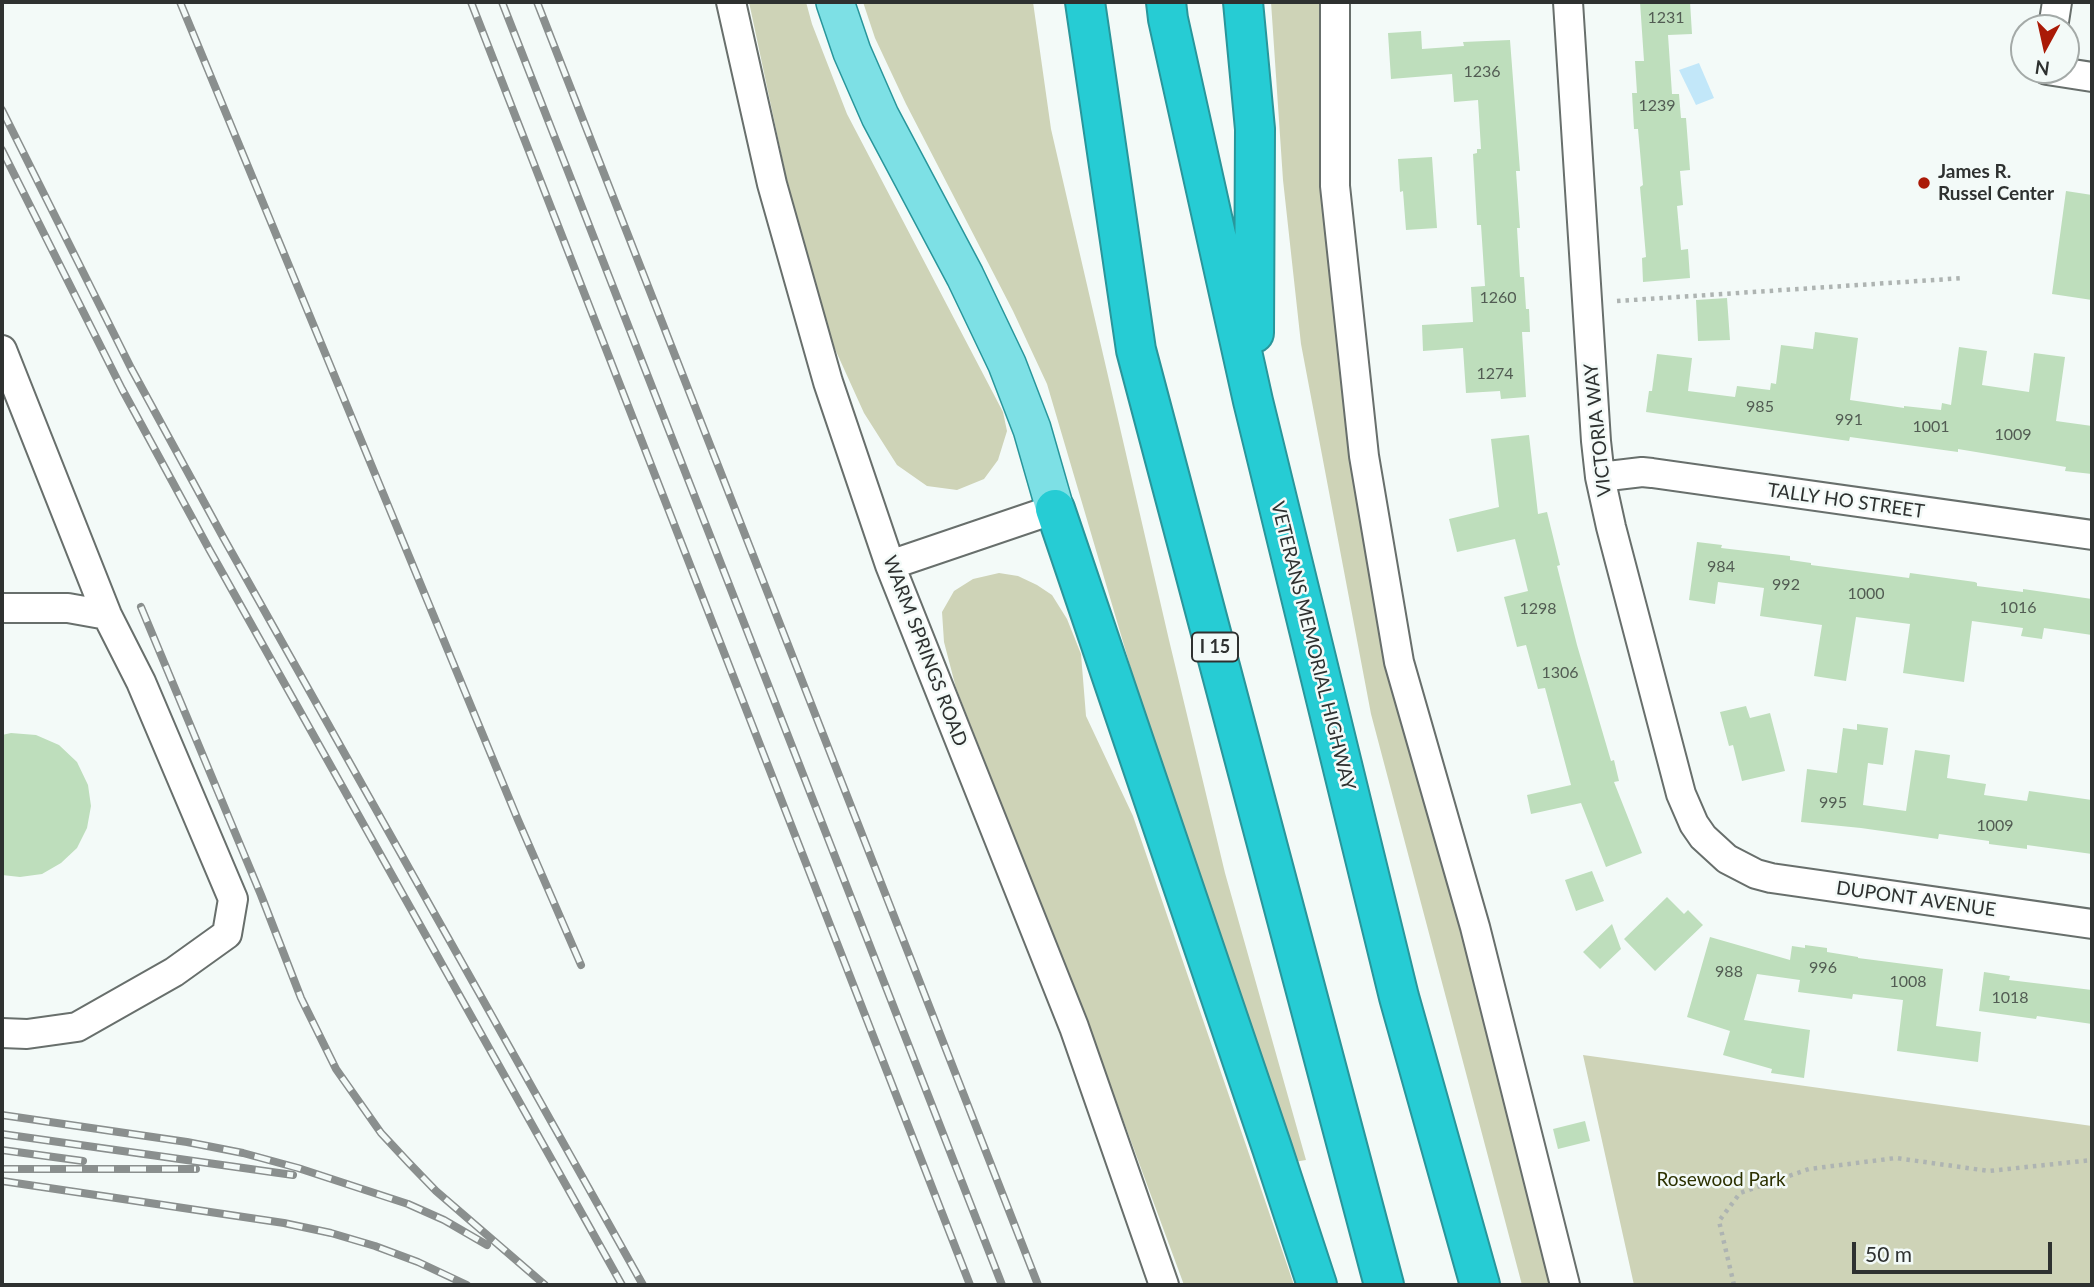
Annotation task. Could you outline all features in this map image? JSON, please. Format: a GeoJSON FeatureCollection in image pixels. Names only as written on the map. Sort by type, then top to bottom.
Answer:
{"type":"FeatureCollection","features":[{"type":"Feature","properties":{"kind":"highway","name":"I 15"},"geometry":{"type":"LineString","coordinates":[[1085,2],[1136,350],[1384,1285]]}},
{"type":"Feature","properties":{"kind":"highway","name":"VETERANS MEMORIAL HIGHWAY"},"geometry":{"type":"LineString","coordinates":[[1166,2],[1253,401],[1399,997],[1480,1285]]}},
{"type":"Feature","properties":{"kind":"highway"},"geometry":{"type":"LineString","coordinates":[[1243,2],[1255,129],[1253,401]]}},
{"type":"Feature","properties":{"kind":"highway"},"geometry":{"type":"LineString","coordinates":[[1055,509],[1317,1285]]}},
{"type":"Feature","properties":{"kind":"main road"},"geometry":{"type":"LineString","coordinates":[[835,2],[852,52],[880,116],[965,275],[1007,363],[1032,429],[1055,509]]}},
{"type":"Feature","properties":{"kind":"street","name":"WARM SPRINGS ROAD"},"geometry":{"type":"LineString","coordinates":[[731,2],[772,184],[828,383],[890,565],[1074,1027],[1164,1285]]}},
{"type":"Feature","properties":{"kind":"street"},"geometry":{"type":"LineString","coordinates":[[1335,2],[1335,186],[1364,456],[1399,662],[1475,927],[1564,1285]]}},
{"type":"Feature","properties":{"kind":"street","name":"VICTORIA WAY"},"geometry":{"type":"LineString","coordinates":[[1568,2],[1600,477],[1614,541],[1686,810],[1703,837],[1727,859],[1741,867]]}},
{"type":"Feature","properties":{"kind":"street"},"geometry":{"type":"LineString","coordinates":[[2,349],[107,615],[141,682],[233,899],[227,934],[174,972],[77,1027],[27,1034],[2,1033]]}},
{"type":"Feature","properties":{"kind":"street","name":"TALLY HO STREET"},"geometry":{"type":"LineString","coordinates":[[1600,477],[1652,473],[2092,535]]}},
{"type":"Feature","properties":{"kind":"street"},"geometry":{"type":"LineString","coordinates":[[890,565],[1055,509]]}},
{"type":"Feature","properties":{"kind":"street"},"geometry":{"type":"LineString","coordinates":[[2,608],[68,608],[107,615]]}},
{"type":"Feature","properties":{"kind":"street","name":"DUPONT AVENUE"},"geometry":{"type":"LineString","coordinates":[[1741,867],[1779,880],[2092,923]]}},
{"type":"Feature","properties":{"kind":"path"},"geometry":{"type":"LineString","coordinates":[[1617,301],[1964,278]]}},
{"type":"Feature","properties":{"kind":"path"},"geometry":{"type":"LineString","coordinates":[[1734,1285],[1719,1222],[1740,1193],[1808,1169],[1896,1158],[1989,1171],[2092,1160]]}},
{"type":"Feature","properties":{"kind":"green space"},"geometry":{"type":"Polygon","coordinates":[[[749,2],[806,2],[847,114],[1003,412],[1007,431],[998,460],[984,479],[957,490],[927,486],[897,465],[864,413],[830,338],[787,181],[749,2]]]}},
{"type":"Feature","properties":{"kind":"green space"},"geometry":{"type":"Polygon","coordinates":[[[863,2],[1033,2],[1051,129],[1169,640],[1225,873],[1306,1160],[1288,1163],[1162,774],[1047,384],[1013,311],[906,104],[875,38],[863,2]]]}},
{"type":"Feature","properties":{"kind":"green space"},"geometry":{"type":"Polygon","coordinates":[[[1271,2],[1326,2],[1325,118],[1421,783],[1554,1285],[1522,1285],[1371,714],[1301,344],[1283,180],[1271,2]]]}},
{"type":"Feature","properties":{"kind":"green space"},"geometry":{"type":"Polygon","coordinates":[[[999,573],[1018,576],[1052,595],[1067,619],[1081,654],[1086,716],[1133,816],[1294,1285],[1184,1285],[1079,1000],[956,688],[944,642],[942,612],[954,591],[973,579],[999,573]]]}},
{"type":"Feature","properties":{"kind":"green space","name":"Rosewood Park"},"geometry":{"type":"Polygon","coordinates":[[[1583,1055],[2092,1126],[2092,1285],[1634,1285],[1583,1055]]]}},
{"type":"Feature","properties":{"kind":"water"},"geometry":{"type":"Polygon","coordinates":[[[1699,63],[1714,98],[1696,105],[1679,70],[1699,63]]]}},
{"type":"Feature","properties":{"kind":"building"},"geometry":{"type":"Polygon","coordinates":[[[1640,2],[1690,2],[1692,34],[1668,35],[1672,94],[1679,94],[1681,118],[1686,118],[1690,170],[1680,171],[1683,205],[1677,206],[1681,250],[1688,249],[1690,278],[1643,282],[1642,258],[1646,257],[1640,187],[1643,185],[1638,129],[1634,129],[1632,93],[1637,93],[1635,61],[1644,61],[1640,2]]]}},
{"type":"Feature","properties":{"kind":"building"},"geometry":{"type":"Polygon","coordinates":[[[1421,31],[1422,49],[1464,46],[1463,42],[1510,40],[1520,171],[1516,171],[1520,277],[1524,277],[1526,309],[1529,309],[1530,332],[1522,332],[1526,397],[1501,399],[1500,391],[1466,393],[1463,348],[1423,351],[1422,325],[1473,322],[1471,287],[1485,286],[1481,225],[1477,225],[1473,154],[1477,153],[1477,149],[1481,149],[1478,100],[1454,102],[1452,74],[1391,79],[1388,33],[1421,31]]]}},
{"type":"Feature","properties":{"kind":"building"},"geometry":{"type":"Polygon","coordinates":[[[1432,157],[1437,228],[1406,230],[1398,159],[1432,157]]]}},
{"type":"Feature","properties":{"kind":"building"},"geometry":{"type":"Polygon","coordinates":[[[2066,191],[2092,195],[2092,300],[2052,294],[2066,191]]]}},
{"type":"Feature","properties":{"kind":"building"},"geometry":{"type":"Polygon","coordinates":[[[1727,298],[1730,340],[1698,341],[1696,300],[1727,298]]]}},
{"type":"Feature","properties":{"kind":"building"},"geometry":{"type":"Polygon","coordinates":[[[1815,332],[1858,338],[1850,400],[1904,408],[1941,410],[1942,403],[1951,405],[1959,347],[1987,351],[1982,385],[2029,392],[2034,353],[2065,357],[2056,421],[2092,426],[2092,474],[2065,471],[2066,467],[1958,449],[1958,452],[1850,437],[1849,441],[1646,412],[1657,354],[1692,358],[1688,391],[1735,397],[1737,386],[1770,390],[1771,383],[1776,384],[1781,345],[1813,349],[1815,332]]]}},
{"type":"Feature","properties":{"kind":"building"},"geometry":{"type":"Polygon","coordinates":[[[1529,435],[1538,514],[1547,512],[1560,565],[1557,566],[1577,645],[1611,761],[1614,760],[1619,781],[1614,782],[1642,853],[1606,867],[1581,803],[1531,814],[1527,795],[1571,785],[1545,688],[1538,689],[1526,645],[1517,647],[1504,597],[1528,591],[1515,539],[1457,552],[1449,519],[1499,507],[1491,439],[1529,435]]]}},
{"type":"Feature","properties":{"kind":"building"},"geometry":{"type":"Polygon","coordinates":[[[1697,542],[1722,545],[1721,548],[1790,556],[1790,560],[1811,565],[1909,578],[1910,573],[1975,582],[1977,586],[2023,592],[2023,589],[2092,599],[2092,635],[2044,628],[2042,639],[2021,636],[2023,628],[1972,621],[1964,682],[1903,673],[1910,624],[1856,617],[1846,681],[1814,676],[1822,625],[1760,616],[1764,588],[1718,582],[1715,604],[1689,600],[1697,542]]]}},
{"type":"Feature","properties":{"kind":"building"},"geometry":{"type":"Polygon","coordinates":[[[1746,706],[1750,718],[1770,713],[1785,771],[1742,781],[1733,745],[1729,746],[1720,712],[1746,706]]]}},
{"type":"Feature","properties":{"kind":"building"},"geometry":{"type":"Polygon","coordinates":[[[1857,724],[1888,728],[1883,765],[1868,763],[1863,805],[1906,811],[1915,750],[1950,755],[1947,778],[1986,784],[1984,795],[2027,801],[2029,791],[2092,800],[2092,854],[2027,845],[2027,849],[1939,834],[1938,839],[1801,822],[1807,769],[1837,773],[1843,728],[1857,730],[1857,724]]]}},
{"type":"Feature","properties":{"kind":"building"},"geometry":{"type":"Polygon","coordinates":[[[2,735],[36,735],[59,745],[77,762],[88,785],[91,806],[87,828],[77,848],[61,863],[42,874],[20,877],[2,875],[2,735]]]}},
{"type":"Feature","properties":{"kind":"building"},"geometry":{"type":"Polygon","coordinates":[[[1592,871],[1604,901],[1576,911],[1565,880],[1592,871]]]}},
{"type":"Feature","properties":{"kind":"building"},"geometry":{"type":"Polygon","coordinates":[[[1667,897],[1684,914],[1688,910],[1703,925],[1655,971],[1624,939],[1667,897]]]}},
{"type":"Feature","properties":{"kind":"building"},"geometry":{"type":"Polygon","coordinates":[[[1612,924],[1621,949],[1600,969],[1583,952],[1612,924]]]}},
{"type":"Feature","properties":{"kind":"building"},"geometry":{"type":"Polygon","coordinates":[[[1710,937],[1790,960],[1792,946],[1805,948],[1805,945],[1827,948],[1827,952],[1858,958],[1943,969],[1936,1026],[1981,1032],[1978,1062],[1897,1051],[1903,1000],[1853,994],[1852,999],[1798,992],[1800,980],[1757,974],[1744,1020],[1810,1030],[1804,1078],[1771,1073],[1772,1069],[1723,1055],[1730,1031],[1687,1017],[1710,937]]]}},
{"type":"Feature","properties":{"kind":"building"},"geometry":{"type":"Polygon","coordinates":[[[1984,972],[2010,976],[2009,980],[2092,990],[2092,1024],[1979,1011],[1984,972]]]}},
{"type":"Feature","properties":{"kind":"building"},"geometry":{"type":"Polygon","coordinates":[[[1585,1121],[1590,1141],[1558,1149],[1553,1129],[1585,1121]]]}},
{"type":"Feature","properties":{"kind":"railway"},"geometry":{"type":"LineString","coordinates":[[180,2],[518,820],[581,965]]}},
{"type":"Feature","properties":{"kind":"railway"},"geometry":{"type":"LineString","coordinates":[[471,2],[970,1285]]}},
{"type":"Feature","properties":{"kind":"railway"},"geometry":{"type":"LineString","coordinates":[[502,2],[1002,1285]]}},
{"type":"Feature","properties":{"kind":"railway"},"geometry":{"type":"LineString","coordinates":[[537,2],[1038,1285]]}},
{"type":"Feature","properties":{"kind":"railway"},"geometry":{"type":"LineString","coordinates":[[2,110],[131,368],[223,537],[643,1285]]}},
{"type":"Feature","properties":{"kind":"railway"},"geometry":{"type":"LineString","coordinates":[[2,150],[122,389],[209,549],[622,1285]]}},
{"type":"Feature","properties":{"kind":"railway"},"geometry":{"type":"LineString","coordinates":[[141,607],[301,998],[336,1069],[381,1133],[436,1191],[545,1285]]}},
{"type":"Feature","properties":{"kind":"railway"},"geometry":{"type":"LineString","coordinates":[[2,1115],[187,1142],[243,1153],[408,1204],[444,1220],[487,1245]]}},
{"type":"Feature","properties":{"kind":"railway"},"geometry":{"type":"LineString","coordinates":[[2,1134],[293,1175]]}},
{"type":"Feature","properties":{"kind":"railway"},"geometry":{"type":"LineString","coordinates":[[2,1150],[83,1161]]}},
{"type":"Feature","properties":{"kind":"railway"},"geometry":{"type":"LineString","coordinates":[[2,1169],[196,1169]]}},
{"type":"Feature","properties":{"kind":"railway"},"geometry":{"type":"LineString","coordinates":[[2,1181],[284,1223],[331,1233],[418,1262],[467,1285]]}},
{"type":"Feature","properties":{"kind":"place","name":"James R. Russel Center"},"geometry":{"type":"Point","coordinates":[1924,183]}}]}
